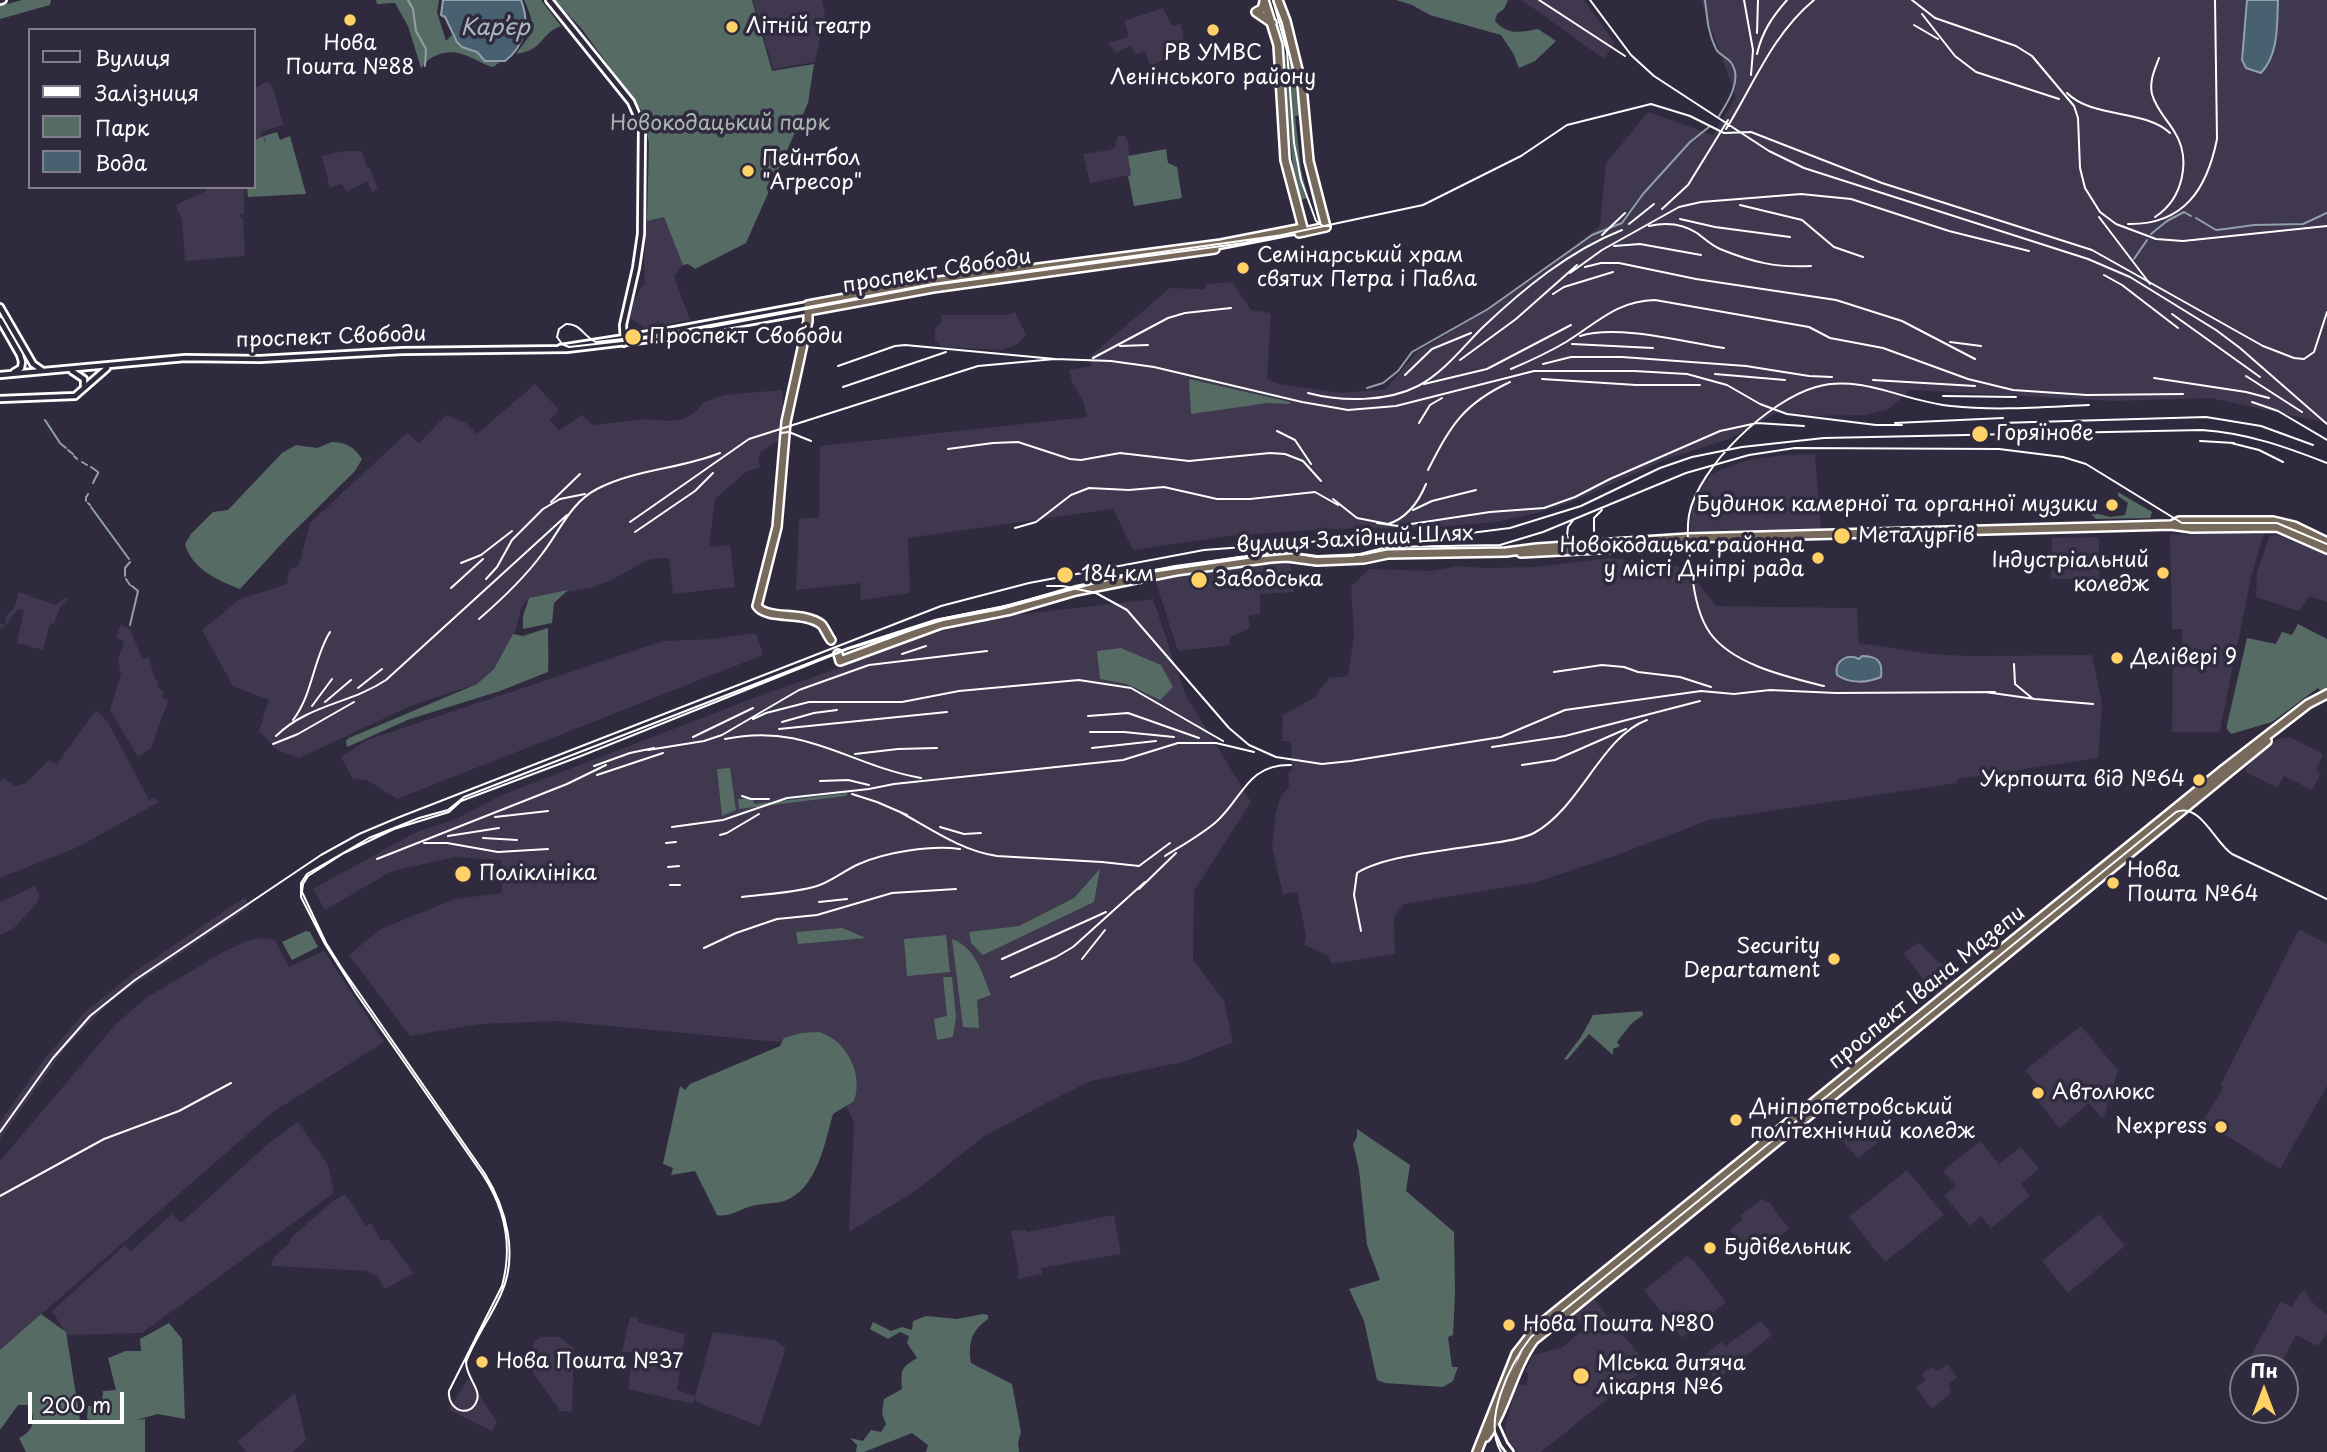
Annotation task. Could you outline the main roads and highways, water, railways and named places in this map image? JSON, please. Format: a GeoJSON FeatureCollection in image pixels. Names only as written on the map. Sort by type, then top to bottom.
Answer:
{"type":"FeatureCollection","features":[{"type":"Feature","properties":{"kind":"highway","name":"проспект Свободи"},"geometry":{"type":"LineString","coordinates":[[808,308],[932,282],[1221,244],[1326,226],[1309,161],[1302,86],[1278,0]]}},
{"type":"Feature","properties":{"kind":"highway"},"geometry":{"type":"LineString","coordinates":[[1264,1],[1262,9],[1256,12],[1272,23]]}},
{"type":"Feature","properties":{"kind":"highway"},"geometry":{"type":"LineString","coordinates":[[1264,1],[1278,45],[1285,160],[1304,230]]}},
{"type":"Feature","properties":{"kind":"highway"},"geometry":{"type":"LineString","coordinates":[[808,308],[808,321],[786,428],[777,527],[757,606],[765,613],[806,617],[822,626],[831,640]]}},
{"type":"Feature","properties":{"kind":"highway"},"geometry":{"type":"LineString","coordinates":[[2171,525],[2179,521],[2273,521],[2294,526],[2327,542]]}},
{"type":"Feature","properties":{"kind":"highway"},"geometry":{"type":"LineString","coordinates":[[2171,525],[2192,528],[2279,528],[2327,549]]}},
{"type":"Feature","properties":{"kind":"highway","name":"вулиця Західний Шлях"},"geometry":{"type":"LineString","coordinates":[[839,657],[941,624],[1011,610],[1083,589],[1176,571],[1287,557],[1317,561],[1364,559],[1388,554],[1536,554],[1683,544],[1702,538],[2171,525]]}},
{"type":"Feature","properties":{"kind":"highway","name":"проспект Івана Мазепи"},"geometry":{"type":"LineString","coordinates":[[1478,1449],[1492,1422],[1516,1354],[1537,1327],[2224,769],[2308,704],[2327,696]]}},
{"type":"Feature","properties":{"kind":"main road"},"geometry":{"type":"LineString","coordinates":[[549,0],[631,102],[642,127],[641,234],[623,325],[624,340]]}},
{"type":"Feature","properties":{"kind":"main road"},"geometry":{"type":"LineString","coordinates":[[0,307],[1,317],[21,350],[44,372]]}},
{"type":"Feature","properties":{"kind":"main road","name":"проспект Свободи"},"geometry":{"type":"LineString","coordinates":[[0,375],[186,358],[262,359],[402,351],[552,350],[808,308]]}},
{"type":"Feature","properties":{"kind":"main road"},"geometry":{"type":"LineString","coordinates":[[7,375],[21,368],[21,350]]}},
{"type":"Feature","properties":{"kind":"main road"},"geometry":{"type":"LineString","coordinates":[[0,399],[70,397],[82,391],[99,373],[111,366]]}},
{"type":"Feature","properties":{"kind":"main road"},"geometry":{"type":"LineString","coordinates":[[70,370],[84,379],[82,391]]}},
{"type":"Feature","properties":{"kind":"main road"},"geometry":{"type":"LineString","coordinates":[[1492,1422],[1510,1452]]}},
{"type":"Feature","properties":{"kind":"water","name":"Кар’єр"},"geometry":{"type":"Polygon","coordinates":[[[443,0],[521,0],[525,17],[524,33],[512,55],[505,61],[485,61],[477,52],[462,47],[445,17],[441,15],[443,0]]]}},
{"type":"Feature","properties":{"kind":"water"},"geometry":{"type":"Polygon","coordinates":[[[2247,0],[2278,0],[2274,48],[2261,73],[2246,68],[2242,60],[2247,0]]]}},
{"type":"Feature","properties":{"kind":"water"},"geometry":{"type":"Polygon","coordinates":[[[1862,656],[1878,660],[1881,677],[1859,682],[1837,675],[1839,662],[1850,657],[1859,659],[1862,656]]]}},
{"type":"Feature","properties":{"kind":"waterway"},"geometry":{"type":"LineString","coordinates":[[408,0],[413,9],[416,31],[426,49],[425,66]]}},
{"type":"Feature","properties":{"kind":"waterway"},"geometry":{"type":"LineString","coordinates":[[1705,0],[1713,43],[1735,70],[1733,91],[1719,116]]}},
{"type":"Feature","properties":{"kind":"waterway"},"geometry":{"type":"LineString","coordinates":[[1367,388],[1383,383],[1398,371],[1412,352],[1488,309],[1592,235],[1622,223],[1643,194],[1690,142],[1709,127]]}},
{"type":"Feature","properties":{"kind":"waterway"},"geometry":{"type":"LineString","coordinates":[[2151,234],[2184,212],[2191,216]]}},
{"type":"Feature","properties":{"kind":"waterway"},"geometry":{"type":"LineString","coordinates":[[2196,218],[2216,230],[2254,225],[2303,224],[2327,213]]}},
{"type":"Feature","properties":{"kind":"waterway"},"geometry":{"type":"LineString","coordinates":[[2134,259],[2147,240]]}},
{"type":"Feature","properties":{"kind":"waterway"},"geometry":{"type":"LineString","coordinates":[[45,420],[60,443]]}},
{"type":"Feature","properties":{"kind":"waterway"},"geometry":{"type":"LineString","coordinates":[[61,444],[66,448]]}},
{"type":"Feature","properties":{"kind":"waterway"},"geometry":{"type":"LineString","coordinates":[[68,450],[73,454]]}},
{"type":"Feature","properties":{"kind":"waterway"},"geometry":{"type":"LineString","coordinates":[[74,456],[77,459]]}},
{"type":"Feature","properties":{"kind":"waterway"},"geometry":{"type":"LineString","coordinates":[[82,462],[87,465]]}},
{"type":"Feature","properties":{"kind":"waterway"},"geometry":{"type":"LineString","coordinates":[[91,467],[98,474]]}},
{"type":"Feature","properties":{"kind":"waterway"},"geometry":{"type":"LineString","coordinates":[[93,483],[97,475]]}},
{"type":"Feature","properties":{"kind":"waterway"},"geometry":{"type":"LineString","coordinates":[[91,507],[129,559]]}},
{"type":"Feature","properties":{"kind":"waterway"},"geometry":{"type":"LineString","coordinates":[[125,568],[130,562]]}},
{"type":"Feature","properties":{"kind":"waterway"},"geometry":{"type":"LineString","coordinates":[[125,569],[125,576]]}},
{"type":"Feature","properties":{"kind":"waterway"},"geometry":{"type":"LineString","coordinates":[[126,579],[130,585]]}},
{"type":"Feature","properties":{"kind":"waterway"},"geometry":{"type":"LineString","coordinates":[[130,625],[138,591],[132,586]]}},
{"type":"Feature","properties":{"kind":"tram line"},"geometry":{"type":"LineString","coordinates":[[1273,0],[1287,51],[1294,143],[1301,180],[1316,221],[1323,226],[1331,226]]}},
{"type":"Feature","properties":{"kind":"tram line"},"geometry":{"type":"LineString","coordinates":[[1290,234],[933,284],[651,336],[596,342],[575,326],[566,324],[559,329],[557,337],[562,344],[569,347],[658,337],[933,285],[1244,243],[1423,205],[1521,156],[1567,125],[1651,104],[1690,116],[1724,133],[1751,132],[1882,183],[2092,250],[2263,346],[2294,358],[2304,359],[2314,352],[2327,312]]}},
{"type":"Feature","properties":{"kind":"tram line"},"geometry":{"type":"LineString","coordinates":[[1296,553],[1254,557],[1117,577],[1001,609],[943,620],[848,649],[461,801],[449,812],[394,829],[344,853],[308,876],[302,892],[326,943],[485,1174],[499,1202],[504,1217],[509,1248],[506,1279],[497,1303],[466,1362],[477,1392],[477,1400],[474,1406],[465,1411],[455,1408],[449,1398],[449,1391],[502,1286],[507,1257],[505,1228],[497,1201],[483,1175],[356,993],[325,944],[301,897],[301,883],[307,874],[369,838],[419,818],[448,810],[464,797],[848,648],[935,620],[1001,607],[1116,576],[1265,553],[1287,552],[1316,557],[1352,556],[1387,547],[1500,545],[1543,532],[1686,473],[1749,455],[1795,448],[1999,449],[2063,457],[2086,464],[2182,523],[2277,523],[2327,544]]}},
{"type":"Feature","properties":{"kind":"tram line"},"geometry":{"type":"LineString","coordinates":[[1574,519],[1568,527],[1567,536],[1573,543],[1584,544],[1594,536],[1594,518],[1602,510]]}},
{"type":"Feature","properties":{"kind":"tram line"},"geometry":{"type":"LineString","coordinates":[[1501,1452],[1496,1439],[1495,1424],[1501,1393],[1515,1362],[1531,1337],[2176,812],[2185,810],[2200,818],[2232,854],[2327,899]]}},
{"type":"Feature","properties":{"kind":"railway"},"geometry":{"type":"LineString","coordinates":[[1539,0],[1625,56]]}},
{"type":"Feature","properties":{"kind":"railway"},"geometry":{"type":"LineString","coordinates":[[1590,0],[1631,55],[1654,76],[1769,151],[1804,168],[2088,259],[2130,277],[2216,330],[2327,424]]}},
{"type":"Feature","properties":{"kind":"railway"},"geometry":{"type":"LineString","coordinates":[[1744,0],[1753,50],[1751,75]]}},
{"type":"Feature","properties":{"kind":"railway"},"geometry":{"type":"LineString","coordinates":[[1757,33],[1758,0]]}},
{"type":"Feature","properties":{"kind":"railway"},"geometry":{"type":"LineString","coordinates":[[1757,54],[1768,25],[1787,0]]}},
{"type":"Feature","properties":{"kind":"railway"},"geometry":{"type":"LineString","coordinates":[[1726,129],[1775,44],[1814,0]]}},
{"type":"Feature","properties":{"kind":"railway"},"geometry":{"type":"LineString","coordinates":[[1912,0],[1935,18],[2016,46],[2032,56],[2074,106],[2078,118],[2080,168],[2085,188],[2100,212],[2116,224],[2156,239],[2183,241],[2327,226]]}},
{"type":"Feature","properties":{"kind":"railway"},"geometry":{"type":"LineString","coordinates":[[2128,224],[2147,223],[2178,211],[2190,201],[2207,174],[2217,139],[2215,0]]}},
{"type":"Feature","properties":{"kind":"railway"},"geometry":{"type":"LineString","coordinates":[[1922,14],[1955,56],[1976,72],[2059,99]]}},
{"type":"Feature","properties":{"kind":"railway"},"geometry":{"type":"LineString","coordinates":[[1914,25],[1938,39]]}},
{"type":"Feature","properties":{"kind":"railway"},"geometry":{"type":"LineString","coordinates":[[2155,217],[2172,200],[2182,178],[2183,166],[2180,142],[2152,94],[2152,80],[2159,58]]}},
{"type":"Feature","properties":{"kind":"railway"},"geometry":{"type":"LineString","coordinates":[[2067,93],[2091,107],[2147,120],[2170,133]]}},
{"type":"Feature","properties":{"kind":"railway"},"geometry":{"type":"LineString","coordinates":[[1662,209],[1688,185],[1728,120]]}},
{"type":"Feature","properties":{"kind":"railway"},"geometry":{"type":"LineString","coordinates":[[1570,273],[1602,250],[1679,207],[1701,202],[1801,194],[1851,199],[1949,231],[2029,251]]}},
{"type":"Feature","properties":{"kind":"railway"},"geometry":{"type":"LineString","coordinates":[[1629,224],[1654,204]]}},
{"type":"Feature","properties":{"kind":"railway"},"geometry":{"type":"LineString","coordinates":[[1740,205],[1802,220],[1834,247],[1863,257]]}},
{"type":"Feature","properties":{"kind":"railway"},"geometry":{"type":"LineString","coordinates":[[1602,235],[1625,213]]}},
{"type":"Feature","properties":{"kind":"railway"},"geometry":{"type":"LineString","coordinates":[[2099,217],[2150,284]]}},
{"type":"Feature","properties":{"kind":"railway"},"geometry":{"type":"LineString","coordinates":[[1680,219],[1715,227],[1790,237]]}},
{"type":"Feature","properties":{"kind":"railway"},"geometry":{"type":"LineString","coordinates":[[1649,226],[1680,226],[1697,233],[1720,249],[1754,261],[1775,265],[1811,266]]}},
{"type":"Feature","properties":{"kind":"railway"},"geometry":{"type":"LineString","coordinates":[[1308,393],[1364,399],[1393,395],[1418,386],[1444,367],[1530,285],[1565,260],[1622,230]]}},
{"type":"Feature","properties":{"kind":"railway"},"geometry":{"type":"LineString","coordinates":[[1614,246],[1640,244],[1701,255]]}},
{"type":"Feature","properties":{"kind":"railway"},"geometry":{"type":"LineString","coordinates":[[1585,267],[1601,263],[1619,263],[1696,279],[1836,300],[1902,321],[1975,359]]}},
{"type":"Feature","properties":{"kind":"railway"},"geometry":{"type":"LineString","coordinates":[[1460,360],[1516,319],[1577,265]]}},
{"type":"Feature","properties":{"kind":"railway"},"geometry":{"type":"LineString","coordinates":[[1553,294],[1564,287],[1613,272]]}},
{"type":"Feature","properties":{"kind":"railway"},"geometry":{"type":"LineString","coordinates":[[2104,275],[2122,285],[2178,328]]}},
{"type":"Feature","properties":{"kind":"railway"},"geometry":{"type":"LineString","coordinates":[[1511,369],[1560,346],[1618,309],[1641,301],[1655,300],[1809,327],[1830,338],[1883,348],[1968,379],[2013,390],[2087,395],[2183,394]]}},
{"type":"Feature","properties":{"kind":"railway"},"geometry":{"type":"LineString","coordinates":[[1093,358],[1168,318],[1185,313],[1231,308]]}},
{"type":"Feature","properties":{"kind":"railway"},"geometry":{"type":"LineString","coordinates":[[2172,314],[2260,377]]}},
{"type":"Feature","properties":{"kind":"railway"},"geometry":{"type":"LineString","coordinates":[[1424,384],[1487,369],[1571,325]]}},
{"type":"Feature","properties":{"kind":"railway"},"geometry":{"type":"LineString","coordinates":[[1405,375],[1432,349],[1471,333]]}},
{"type":"Feature","properties":{"kind":"railway"},"geometry":{"type":"LineString","coordinates":[[1580,336],[1595,333],[1632,333],[1724,348]]}},
{"type":"Feature","properties":{"kind":"railway"},"geometry":{"type":"LineString","coordinates":[[1950,342],[1981,346]]}},
{"type":"Feature","properties":{"kind":"railway"},"geometry":{"type":"LineString","coordinates":[[1572,344],[1653,348]]}},
{"type":"Feature","properties":{"kind":"railway"},"geometry":{"type":"LineString","coordinates":[[630,522],[749,439],[978,366],[1055,359],[905,345],[838,366]]}},
{"type":"Feature","properties":{"kind":"railway"},"geometry":{"type":"LineString","coordinates":[[1120,346],[1148,345]]}},
{"type":"Feature","properties":{"kind":"railway"},"geometry":{"type":"LineString","coordinates":[[843,387],[946,352]]}},
{"type":"Feature","properties":{"kind":"railway"},"geometry":{"type":"LineString","coordinates":[[1543,364],[1571,357],[1622,357],[1746,366],[1832,377]]}},
{"type":"Feature","properties":{"kind":"railway"},"geometry":{"type":"LineString","coordinates":[[1055,359],[1111,361],[1154,367],[1302,402],[1348,410],[1396,406],[1534,371],[1687,374],[1727,385],[1760,404],[1787,414],[1876,425],[1902,425]]}},
{"type":"Feature","properties":{"kind":"railway"},"geometry":{"type":"LineString","coordinates":[[1715,374],[1785,380]]}},
{"type":"Feature","properties":{"kind":"railway"},"geometry":{"type":"LineString","coordinates":[[2246,376],[2302,412]]}},
{"type":"Feature","properties":{"kind":"railway"},"geometry":{"type":"LineString","coordinates":[[2154,378],[2269,398]]}},
{"type":"Feature","properties":{"kind":"railway"},"geometry":{"type":"LineString","coordinates":[[1542,379],[1636,385],[1700,385]]}},
{"type":"Feature","properties":{"kind":"railway"},"geometry":{"type":"LineString","coordinates":[[1873,380],[1975,386]]}},
{"type":"Feature","properties":{"kind":"railway"},"geometry":{"type":"LineString","coordinates":[[1428,470],[1460,417],[1481,399],[1510,382]]}},
{"type":"Feature","properties":{"kind":"railway"},"geometry":{"type":"LineString","coordinates":[[1824,686],[1762,668],[1732,654],[1710,633],[1700,612],[1689,551],[1689,515],[1695,496],[1706,477],[1738,438],[1797,394],[1833,384],[1867,386],[1934,404],[1968,407],[2089,405]]}},
{"type":"Feature","properties":{"kind":"railway"},"geometry":{"type":"LineString","coordinates":[[1943,396],[2016,397]]}},
{"type":"Feature","properties":{"kind":"railway"},"geometry":{"type":"LineString","coordinates":[[1419,423],[1430,405],[1442,398]]}},
{"type":"Feature","properties":{"kind":"railway"},"geometry":{"type":"LineString","coordinates":[[2252,402],[2278,411],[2327,440]]}},
{"type":"Feature","properties":{"kind":"railway"},"geometry":{"type":"LineString","coordinates":[[2000,423],[2206,417],[2261,426],[2313,445]]}},
{"type":"Feature","properties":{"kind":"railway"},"geometry":{"type":"LineString","coordinates":[[1895,423],[2003,418]]}},
{"type":"Feature","properties":{"kind":"railway"},"geometry":{"type":"LineString","coordinates":[[1377,523],[1398,526],[1490,512],[1544,508],[1575,497],[1720,431],[1757,423],[1804,426]]}},
{"type":"Feature","properties":{"kind":"railway"},"geometry":{"type":"LineString","coordinates":[[0,1132],[53,1058],[90,1016],[135,980],[321,855],[359,834],[397,818],[941,606],[1029,583],[1204,550],[1322,541],[1439,537],[1510,528],[1581,506],[1660,468],[1692,457],[1742,447],[1824,438],[2202,430],[2235,434],[2266,442],[2327,463]]}},
{"type":"Feature","properties":{"kind":"railway"},"geometry":{"type":"LineString","coordinates":[[1277,431],[1295,440],[1311,464]]}},
{"type":"Feature","properties":{"kind":"railway"},"geometry":{"type":"LineString","coordinates":[[781,433],[789,432],[811,441]]}},
{"type":"Feature","properties":{"kind":"railway"},"geometry":{"type":"LineString","coordinates":[[2200,441],[2234,443]]}},
{"type":"Feature","properties":{"kind":"railway"},"geometry":{"type":"LineString","coordinates":[[948,449],[1018,442],[1081,460],[1120,453],[1189,461],[1285,454],[1303,461],[1321,481]]}},
{"type":"Feature","properties":{"kind":"railway"},"geometry":{"type":"LineString","coordinates":[[2231,443],[2259,450],[2283,462]]}},
{"type":"Feature","properties":{"kind":"railway"},"geometry":{"type":"LineString","coordinates":[[479,619],[528,571],[572,510],[588,495],[627,477],[690,463],[720,453]]}},
{"type":"Feature","properties":{"kind":"railway"},"geometry":{"type":"LineString","coordinates":[[635,532],[695,491],[713,473]]}},
{"type":"Feature","properties":{"kind":"railway"},"geometry":{"type":"LineString","coordinates":[[551,502],[580,474]]}},
{"type":"Feature","properties":{"kind":"railway"},"geometry":{"type":"LineString","coordinates":[[1333,499],[1357,518],[1388,524],[1401,518],[1412,508],[1426,484]]}},
{"type":"Feature","properties":{"kind":"railway"},"geometry":{"type":"LineString","coordinates":[[1015,528],[1036,522],[1071,495],[1089,488],[1129,490],[1164,487],[1217,499],[1250,499],[1315,492],[1338,505]]}},
{"type":"Feature","properties":{"kind":"railway"},"geometry":{"type":"LineString","coordinates":[[1413,510],[1432,501],[1476,490]]}},
{"type":"Feature","properties":{"kind":"railway"},"geometry":{"type":"LineString","coordinates":[[486,579],[497,567],[512,540],[543,509],[560,499],[585,494]]}},
{"type":"Feature","properties":{"kind":"railway"},"geometry":{"type":"LineString","coordinates":[[276,736],[302,717],[386,680],[567,515]]}},
{"type":"Feature","properties":{"kind":"railway"},"geometry":{"type":"LineString","coordinates":[[461,563],[481,555],[512,531]]}},
{"type":"Feature","properties":{"kind":"railway"},"geometry":{"type":"LineString","coordinates":[[451,588],[483,559]]}},
{"type":"Feature","properties":{"kind":"railway"},"geometry":{"type":"LineString","coordinates":[[1047,586],[1063,586],[1096,593],[1127,610],[1229,728],[1249,745],[1276,757],[1322,764],[1501,737],[1565,710],[1701,691],[1734,694],[1770,690],[1836,693],[1995,692]]}},
{"type":"Feature","properties":{"kind":"railway"},"geometry":{"type":"LineString","coordinates":[[293,720],[305,699],[324,642],[330,632]]}},
{"type":"Feature","properties":{"kind":"railway"},"geometry":{"type":"LineString","coordinates":[[902,654],[926,646]]}},
{"type":"Feature","properties":{"kind":"railway"},"geometry":{"type":"LineString","coordinates":[[648,750],[704,741],[722,735],[799,690],[869,665],[987,651]]}},
{"type":"Feature","properties":{"kind":"railway"},"geometry":{"type":"LineString","coordinates":[[2014,664],[2015,684],[2032,698]]}},
{"type":"Feature","properties":{"kind":"railway"},"geometry":{"type":"LineString","coordinates":[[1554,672],[1602,665],[1624,667],[1638,672],[1680,677],[1711,687]]}},
{"type":"Feature","properties":{"kind":"railway"},"geometry":{"type":"LineString","coordinates":[[358,688],[382,669]]}},
{"type":"Feature","properties":{"kind":"railway"},"geometry":{"type":"LineString","coordinates":[[312,706],[332,679]]}},
{"type":"Feature","properties":{"kind":"railway"},"geometry":{"type":"LineString","coordinates":[[325,702],[351,680]]}},
{"type":"Feature","properties":{"kind":"railway"},"geometry":{"type":"LineString","coordinates":[[753,719],[809,702],[902,702],[959,691],[1079,680],[1131,688],[1223,741]]}},
{"type":"Feature","properties":{"kind":"railway"},"geometry":{"type":"LineString","coordinates":[[1985,692],[2093,704]]}},
{"type":"Feature","properties":{"kind":"railway"},"geometry":{"type":"LineString","coordinates":[[1492,747],[1565,736],[1700,701]]}},
{"type":"Feature","properties":{"kind":"railway"},"geometry":{"type":"LineString","coordinates":[[273,744],[298,734],[354,702]]}},
{"type":"Feature","properties":{"kind":"railway"},"geometry":{"type":"LineString","coordinates":[[693,737],[753,708]]}},
{"type":"Feature","properties":{"kind":"railway"},"geometry":{"type":"LineString","coordinates":[[782,722],[837,710]]}},
{"type":"Feature","properties":{"kind":"railway"},"geometry":{"type":"LineString","coordinates":[[779,729],[947,712]]}},
{"type":"Feature","properties":{"kind":"railway"},"geometry":{"type":"LineString","coordinates":[[1088,716],[1128,713],[1199,738]]}},
{"type":"Feature","properties":{"kind":"railway"},"geometry":{"type":"LineString","coordinates":[[1361,931],[1354,895],[1357,873],[1403,857],[1509,841],[1534,833],[1565,807],[1617,741],[1631,728],[1647,720]]}},
{"type":"Feature","properties":{"kind":"railway"},"geometry":{"type":"LineString","coordinates":[[1522,765],[1555,760],[1626,729]]}},
{"type":"Feature","properties":{"kind":"railway"},"geometry":{"type":"LineString","coordinates":[[1090,732],[1174,737]]}},
{"type":"Feature","properties":{"kind":"railway"},"geometry":{"type":"LineString","coordinates":[[725,739],[753,735],[803,740],[895,772],[921,778]]}},
{"type":"Feature","properties":{"kind":"railway"},"geometry":{"type":"LineString","coordinates":[[1092,748],[1156,741]]}},
{"type":"Feature","properties":{"kind":"railway"},"geometry":{"type":"LineString","coordinates":[[672,827],[723,820],[787,798],[1123,760],[1178,743],[1216,743],[1254,752]]}},
{"type":"Feature","properties":{"kind":"railway"},"geometry":{"type":"LineString","coordinates":[[594,766],[630,753],[654,748]]}},
{"type":"Feature","properties":{"kind":"railway"},"geometry":{"type":"LineString","coordinates":[[855,754],[937,748]]}},
{"type":"Feature","properties":{"kind":"railway"},"geometry":{"type":"LineString","coordinates":[[597,775],[663,753]]}},
{"type":"Feature","properties":{"kind":"railway"},"geometry":{"type":"LineString","coordinates":[[377,859],[567,784],[606,765]]}},
{"type":"Feature","properties":{"kind":"railway"},"geometry":{"type":"LineString","coordinates":[[1165,856],[1216,822],[1255,776],[1276,766],[1291,765]]}},
{"type":"Feature","properties":{"kind":"railway"},"geometry":{"type":"LineString","coordinates":[[820,781],[848,780],[869,785]]}},
{"type":"Feature","properties":{"kind":"railway"},"geometry":{"type":"LineString","coordinates":[[852,794],[907,815]]}},
{"type":"Feature","properties":{"kind":"railway"},"geometry":{"type":"LineString","coordinates":[[742,796],[769,799]]}},
{"type":"Feature","properties":{"kind":"railway"},"geometry":{"type":"LineString","coordinates":[[495,817],[548,811]]}},
{"type":"Feature","properties":{"kind":"railway"},"geometry":{"type":"LineString","coordinates":[[900,812],[959,844],[997,856],[1139,866],[1170,843]]}},
{"type":"Feature","properties":{"kind":"railway"},"geometry":{"type":"LineString","coordinates":[[720,835],[759,814]]}},
{"type":"Feature","properties":{"kind":"railway"},"geometry":{"type":"LineString","coordinates":[[940,827],[964,834],[981,833]]}},
{"type":"Feature","properties":{"kind":"railway"},"geometry":{"type":"LineString","coordinates":[[448,836],[499,828]]}},
{"type":"Feature","properties":{"kind":"railway"},"geometry":{"type":"LineString","coordinates":[[483,838],[517,840]]}},
{"type":"Feature","properties":{"kind":"railway"},"geometry":{"type":"LineString","coordinates":[[666,843],[676,842]]}},
{"type":"Feature","properties":{"kind":"railway"},"geometry":{"type":"LineString","coordinates":[[424,843],[447,843],[498,852],[548,849]]}},
{"type":"Feature","properties":{"kind":"railway"},"geometry":{"type":"LineString","coordinates":[[742,897],[817,886],[859,864],[895,853],[936,848],[960,849]]}},
{"type":"Feature","properties":{"kind":"railway"},"geometry":{"type":"LineString","coordinates":[[1139,889],[1176,853]]}},
{"type":"Feature","properties":{"kind":"railway"},"geometry":{"type":"LineString","coordinates":[[668,867],[679,866]]}},
{"type":"Feature","properties":{"kind":"railway"},"geometry":{"type":"LineString","coordinates":[[1011,977],[1073,947],[1145,882]]}},
{"type":"Feature","properties":{"kind":"railway"},"geometry":{"type":"LineString","coordinates":[[670,885],[680,885]]}},
{"type":"Feature","properties":{"kind":"railway"},"geometry":{"type":"LineString","coordinates":[[704,948],[736,933],[777,919],[817,915],[892,893],[956,889]]}},
{"type":"Feature","properties":{"kind":"railway"},"geometry":{"type":"LineString","coordinates":[[819,902],[847,899]]}},
{"type":"Feature","properties":{"kind":"railway"},"geometry":{"type":"LineString","coordinates":[[1002,959],[1106,912]]}},
{"type":"Feature","properties":{"kind":"railway"},"geometry":{"type":"LineString","coordinates":[[1082,959],[1105,930]]}},
{"type":"Feature","properties":{"kind":"railway"},"geometry":{"type":"LineString","coordinates":[[0,1196],[104,1139],[179,1111],[231,1083]]}},
{"type":"Feature","properties":{"kind":"place","name":"Нова Пошта №88"},"geometry":{"type":"Point","coordinates":[350,20]}},
{"type":"Feature","properties":{"kind":"place","name":"Лiтнiй театр"},"geometry":{"type":"Point","coordinates":[732,27]}},
{"type":"Feature","properties":{"kind":"place","name":"РВ УМВС Ленінського району"},"geometry":{"type":"Point","coordinates":[1213,30]}},
{"type":"Feature","properties":{"kind":"place","name":"Пейнтбол \"Агресор\""},"geometry":{"type":"Point","coordinates":[748,171]}},
{"type":"Feature","properties":{"kind":"place","name":"Семінарський храм святих Петра і Павла"},"geometry":{"type":"Point","coordinates":[1243,268]}},
{"type":"Feature","properties":{"kind":"place","name":"Проспект Свободи"},"geometry":{"type":"Point","coordinates":[633,337]}},
{"type":"Feature","properties":{"kind":"place","name":"Горяїнове"},"geometry":{"type":"Point","coordinates":[1980,434]}},
{"type":"Feature","properties":{"kind":"place","name":"Будинок камерної та органної музики"},"geometry":{"type":"Point","coordinates":[2112,505]}},
{"type":"Feature","properties":{"kind":"place","name":"Металургів"},"geometry":{"type":"Point","coordinates":[1842,536]}},
{"type":"Feature","properties":{"kind":"place","name":"Новокодацька районна у місті Дніпрі рада"},"geometry":{"type":"Point","coordinates":[1818,558]}},
{"type":"Feature","properties":{"kind":"place","name":"Індустріальний коледж"},"geometry":{"type":"Point","coordinates":[2163,573]}},
{"type":"Feature","properties":{"kind":"place","name":"184 км"},"geometry":{"type":"Point","coordinates":[1065,575]}},
{"type":"Feature","properties":{"kind":"place","name":"Заводська"},"geometry":{"type":"Point","coordinates":[1199,580]}},
{"type":"Feature","properties":{"kind":"place","name":"Делівері 9"},"geometry":{"type":"Point","coordinates":[2117,658]}},
{"type":"Feature","properties":{"kind":"place","name":"Укрпошта від №64"},"geometry":{"type":"Point","coordinates":[2199,780]}},
{"type":"Feature","properties":{"kind":"place","name":"Поліклініка"},"geometry":{"type":"Point","coordinates":[463,874]}},
{"type":"Feature","properties":{"kind":"place","name":"Нова Пошта №64"},"geometry":{"type":"Point","coordinates":[2113,883]}},
{"type":"Feature","properties":{"kind":"place","name":"Security Departament"},"geometry":{"type":"Point","coordinates":[1834,959]}},
{"type":"Feature","properties":{"kind":"place","name":"Автолюкс"},"geometry":{"type":"Point","coordinates":[2038,1093]}},
{"type":"Feature","properties":{"kind":"place","name":"Дніпропетровський політехнічний коледж"},"geometry":{"type":"Point","coordinates":[1736,1120]}},
{"type":"Feature","properties":{"kind":"place","name":"Nexpress"},"geometry":{"type":"Point","coordinates":[2221,1127]}},
{"type":"Feature","properties":{"kind":"place","name":"Будівельник"},"geometry":{"type":"Point","coordinates":[1710,1248]}},
{"type":"Feature","properties":{"kind":"place","name":"Нова Пошта №80"},"geometry":{"type":"Point","coordinates":[1509,1325]}},
{"type":"Feature","properties":{"kind":"place","name":"Нова Пошта №37"},"geometry":{"type":"Point","coordinates":[482,1362]}},
{"type":"Feature","properties":{"kind":"place","name":"МІська дитяча лікарня №6"},"geometry":{"type":"Point","coordinates":[1581,1376]}},
{"type":"Feature","properties":{"kind":"park label","name":"Новокодацький парк"},"geometry":{"type":"Point","coordinates":[720,124]}}]}
